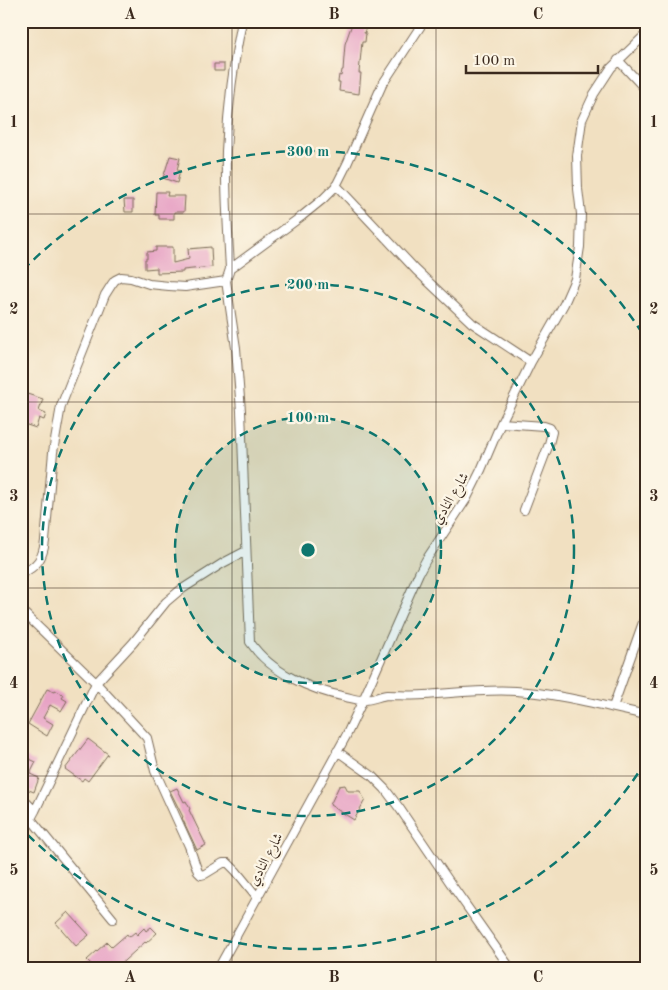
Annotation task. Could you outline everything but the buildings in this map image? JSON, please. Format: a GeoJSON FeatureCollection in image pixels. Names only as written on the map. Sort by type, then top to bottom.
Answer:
{"type":"FeatureCollection","features":[{"type":"Feature","properties":{"kind":"street"},"geometry":{"type":"LineString","coordinates":[[242,21],[231,89],[226,150],[230,269],[226,281],[238,370],[243,442],[248,634],[250,642],[255,650],[271,665],[292,678],[333,694],[363,700],[386,695],[516,691],[548,694],[647,715]]}},
{"type":"Feature","properties":{"kind":"street"},"geometry":{"type":"LineString","coordinates":[[230,269],[302,216],[323,199],[336,185],[382,85],[424,21]]}},
{"type":"Feature","properties":{"kind":"street","name":"شارع النادي"},"geometry":{"type":"LineString","coordinates":[[218,969],[337,752],[363,700],[419,573],[467,498],[530,362],[564,304],[575,279],[580,240],[581,214],[577,169],[582,120],[599,84],[618,60],[647,33]]}},
{"type":"Feature","properties":{"kind":"street"},"geometry":{"type":"LineString","coordinates":[[618,60],[647,91]]}},
{"type":"Feature","properties":{"kind":"street"},"geometry":{"type":"LineString","coordinates":[[336,185],[416,270],[472,323],[530,362]]}},
{"type":"Feature","properties":{"kind":"street"},"geometry":{"type":"LineString","coordinates":[[21,574],[35,565],[43,554],[53,452],[59,416],[82,352],[105,296],[112,284],[121,277],[149,284],[169,286],[226,281]]}},
{"type":"Feature","properties":{"kind":"street"},"geometry":{"type":"LineString","coordinates":[[501,422],[544,426],[551,430],[549,444],[524,510]]}},
{"type":"Feature","properties":{"kind":"street"},"geometry":{"type":"LineString","coordinates":[[21,837],[96,683],[133,643],[166,602],[178,591],[246,551]]}},
{"type":"Feature","properties":{"kind":"street"},"geometry":{"type":"LineString","coordinates":[[21,610],[96,683],[147,738],[155,771],[189,846],[198,872],[201,875],[205,874],[223,863],[228,863],[258,898]]}},
{"type":"Feature","properties":{"kind":"street"},"geometry":{"type":"LineString","coordinates":[[613,707],[647,611]]}},
{"type":"Feature","properties":{"kind":"street"},"geometry":{"type":"LineString","coordinates":[[337,752],[371,775],[385,789],[511,969]]}},
{"type":"Feature","properties":{"kind":"street"},"geometry":{"type":"LineString","coordinates":[[21,797],[35,811]]}},
{"type":"Feature","properties":{"kind":"street"},"geometry":{"type":"LineString","coordinates":[[31,819],[112,919]]}}]}
